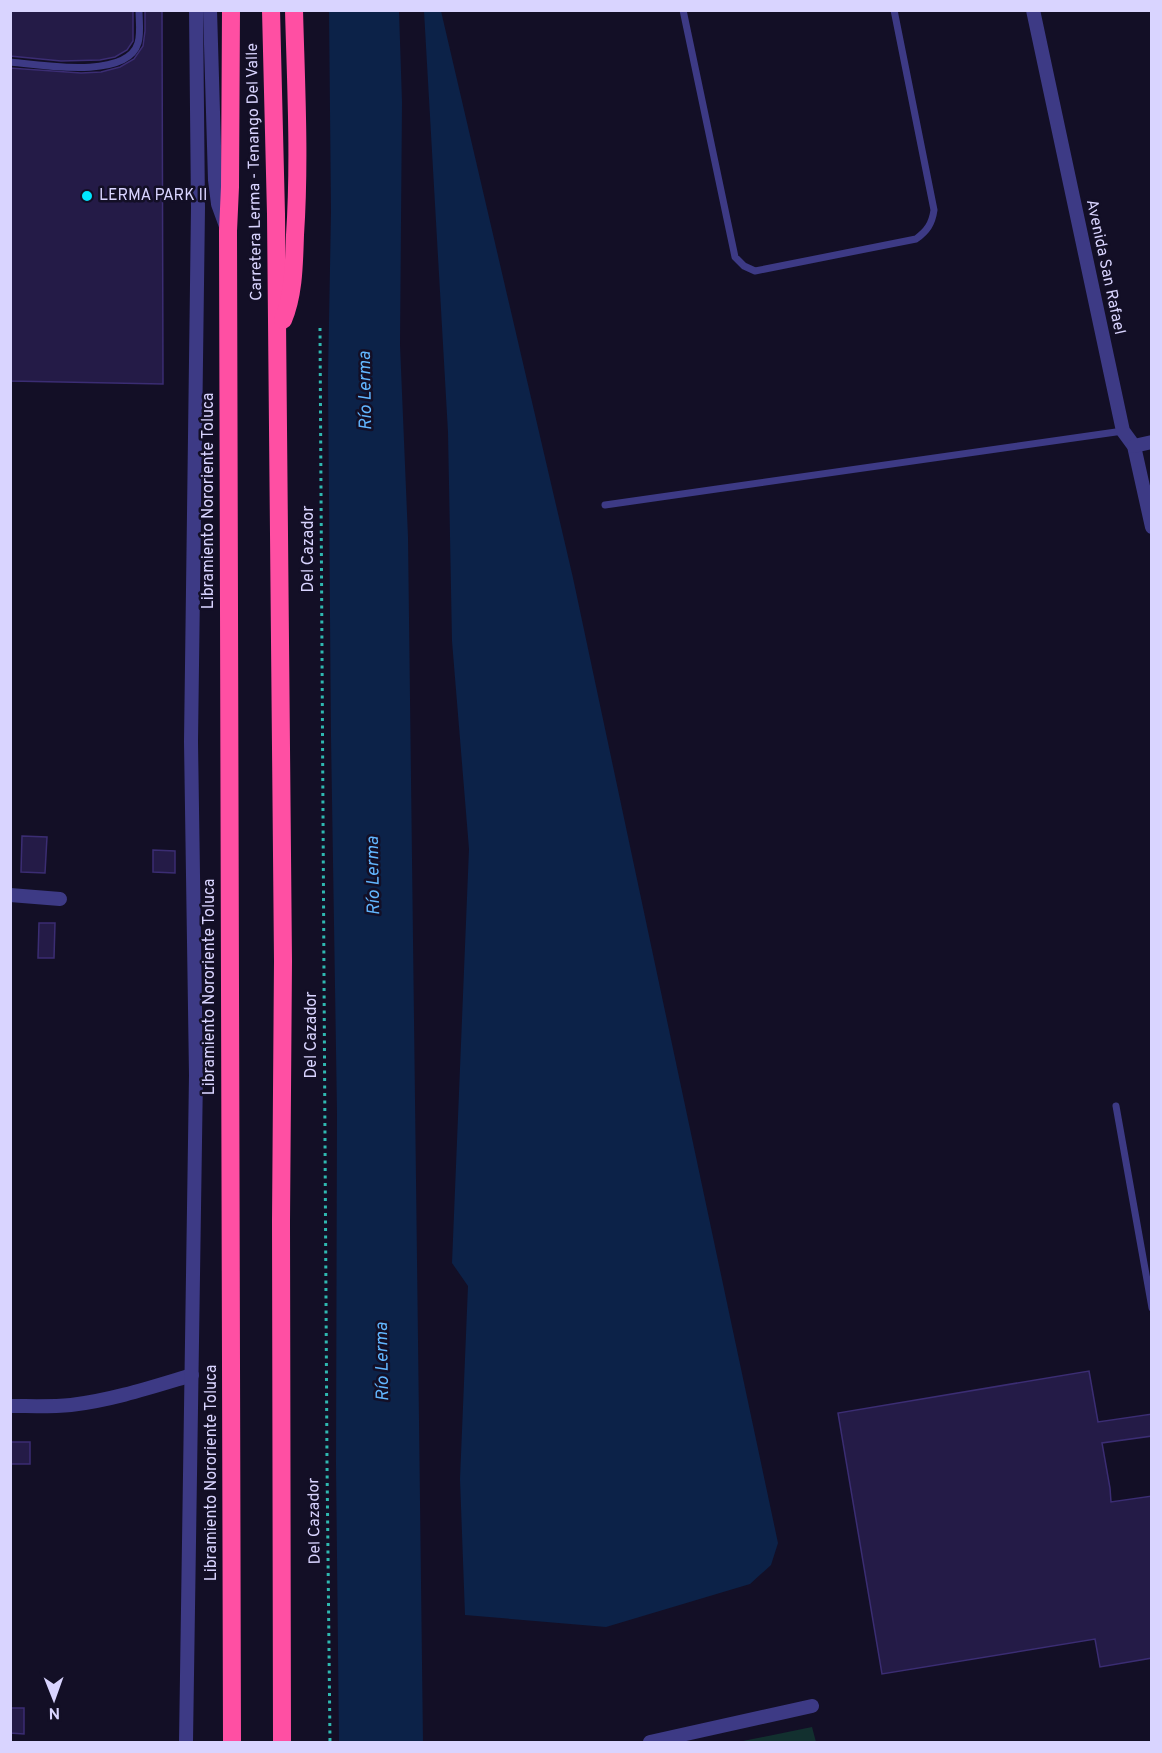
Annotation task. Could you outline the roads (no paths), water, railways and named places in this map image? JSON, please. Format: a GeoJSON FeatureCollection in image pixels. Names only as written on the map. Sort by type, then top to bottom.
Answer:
{"type":"FeatureCollection","features":[{"type":"Feature","properties":{"kind":"highway","name":"Libramiento Nororiente Toluca"},"geometry":{"type":"LineString","coordinates":[[231,10],[228,231],[232,1743]]}},
{"type":"Feature","properties":{"kind":"highway","name":"Carretera Lerma - Tenango Del Valle"},"geometry":{"type":"LineString","coordinates":[[271,10],[277,333]]}},
{"type":"Feature","properties":{"kind":"highway"},"geometry":{"type":"LineString","coordinates":[[282,1743],[283,961],[277,333],[288,308],[296,229],[298,162],[294,10]]}},
{"type":"Feature","properties":{"kind":"street"},"geometry":{"type":"LineString","coordinates":[[186,1743],[196,1075],[192,742],[198,208],[196,10]]}},
{"type":"Feature","properties":{"kind":"street"},"geometry":{"type":"LineString","coordinates":[[210,10],[215,180],[218,204],[228,231]]}},
{"type":"Feature","properties":{"kind":"street","name":"Avenida San Rafael"},"geometry":{"type":"LineString","coordinates":[[1033,10],[1123,431],[1134,446],[1152,527]]}},
{"type":"Feature","properties":{"kind":"street"},"geometry":{"type":"LineString","coordinates":[[1134,446],[1152,442]]}},
{"type":"Feature","properties":{"kind":"street"},"geometry":{"type":"LineString","coordinates":[[10,895],[60,898]]}},
{"type":"Feature","properties":{"kind":"street"},"geometry":{"type":"LineString","coordinates":[[10,1406],[69,1405],[99,1401],[192,1375]]}},
{"type":"Feature","properties":{"kind":"street"},"geometry":{"type":"LineString","coordinates":[[650,1743],[812,1706]]}},
{"type":"Feature","properties":{"kind":"lane"},"geometry":{"type":"LineString","coordinates":[[10,63],[84,68],[104,67],[124,60],[138,45],[139,10]]}},
{"type":"Feature","properties":{"kind":"lane"},"geometry":{"type":"LineString","coordinates":[[683,10],[735,257],[744,266],[755,271],[916,239],[932,223],[934,210],[894,10]]}},
{"type":"Feature","properties":{"kind":"lane"},"geometry":{"type":"LineString","coordinates":[[605,505],[1123,431]]}},
{"type":"Feature","properties":{"kind":"lane"},"geometry":{"type":"LineString","coordinates":[[1116,1106],[1152,1308]]}},
{"type":"Feature","properties":{"kind":"water","name":"Río Lerma"},"geometry":{"type":"Polygon","coordinates":[[[329,11],[399,11],[402,102],[400,345],[408,537],[423,1742],[339,1742],[336,1465],[337,1112],[328,378],[331,212],[329,11]]]}},
{"type":"Feature","properties":{"kind":"water"},"geometry":{"type":"Polygon","coordinates":[[[424,11],[441,11],[573,578],[778,1543],[771,1565],[750,1584],[606,1627],[465,1615],[460,1479],[468,1286],[452,1263],[469,849],[452,641],[448,432],[424,11]]]}},
{"type":"Feature","properties":{"kind":"place","name":"LERMA PARK II"},"geometry":{"type":"Point","coordinates":[87,196]}}]}
